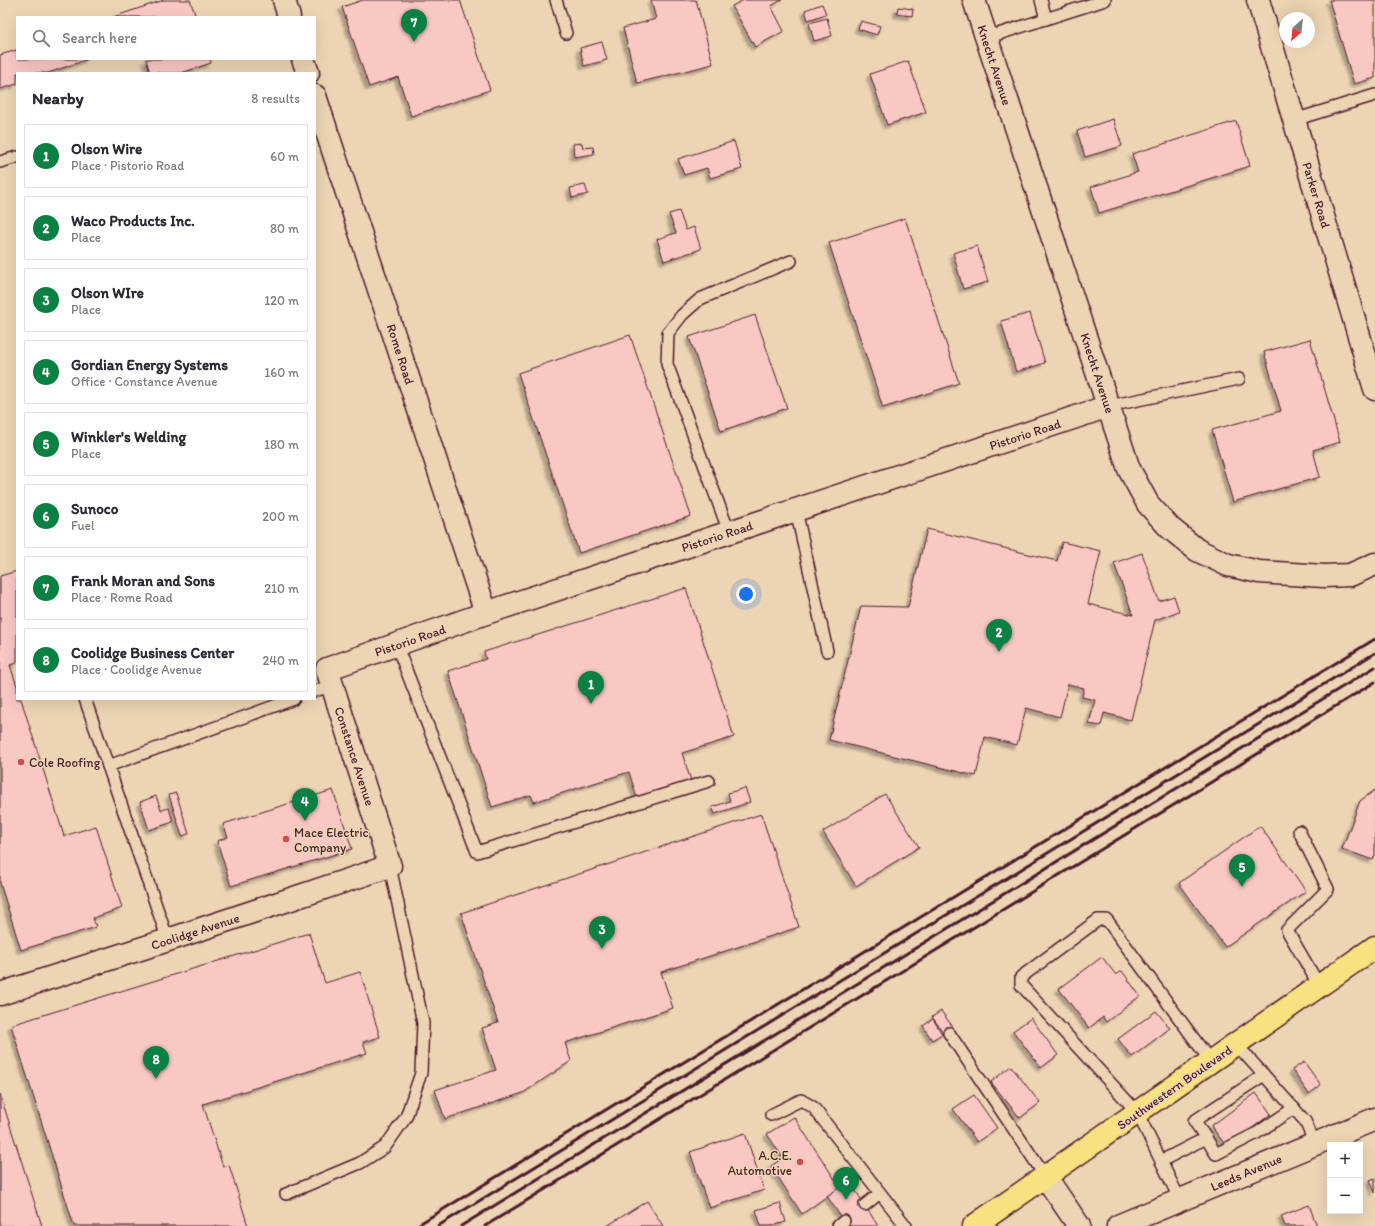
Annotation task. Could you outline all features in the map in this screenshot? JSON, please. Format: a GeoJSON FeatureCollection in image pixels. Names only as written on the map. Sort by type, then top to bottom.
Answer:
{"type":"FeatureCollection","features":[{"type":"Feature","properties":{"kind":"main road","name":"Southwestern Boulevard"},"geometry":{"type":"LineString","coordinates":[[974,1226],[1375,947]]}},
{"type":"Feature","properties":{"kind":"street"},"geometry":{"type":"LineString","coordinates":[[284,0],[289,16]]}},
{"type":"Feature","properties":{"kind":"street","name":"Knecht Avenue"},"geometry":{"type":"LineString","coordinates":[[974,0],[1129,469],[1148,504],[1170,528],[1197,550],[1228,565],[1259,572],[1324,576],[1350,575],[1375,564]]}},
{"type":"Feature","properties":{"kind":"street","name":"Parker Road"},"geometry":{"type":"LineString","coordinates":[[1258,0],[1375,389]]}},
{"type":"Feature","properties":{"kind":"street","name":"Rome Road"},"geometry":{"type":"LineString","coordinates":[[316,99],[486,613]]}},
{"type":"Feature","properties":{"kind":"street","name":"Pistorio Road"},"geometry":{"type":"LineString","coordinates":[[325,682],[396,644],[1109,406]]}},
{"type":"Feature","properties":{"kind":"street","name":"Constance Avenue"},"geometry":{"type":"LineString","coordinates":[[325,682],[390,866]]}},
{"type":"Feature","properties":{"kind":"street","name":"Coolidge Avenue"},"geometry":{"type":"LineString","coordinates":[[0,994],[390,866]]}},
{"type":"Feature","properties":{"kind":"street","name":"Leeds Avenue"},"geometry":{"type":"LineString","coordinates":[[1118,1226],[1375,1119]]}},
{"type":"Feature","properties":{"kind":"street"},"geometry":{"type":"LineString","coordinates":[[1046,1176],[1079,1226]]}},
{"type":"Feature","properties":{"kind":"lane"},"geometry":{"type":"LineString","coordinates":[[556,0],[566,33]]}},
{"type":"Feature","properties":{"kind":"lane"},"geometry":{"type":"LineString","coordinates":[[1041,0],[1046,19]]}},
{"type":"Feature","properties":{"kind":"lane"},"geometry":{"type":"LineString","coordinates":[[986,38],[1105,0]]}},
{"type":"Feature","properties":{"kind":"lane"},"geometry":{"type":"LineString","coordinates":[[1294,120],[1375,95]]}},
{"type":"Feature","properties":{"kind":"lane"},"geometry":{"type":"LineString","coordinates":[[0,162],[16,157]]}},
{"type":"Feature","properties":{"kind":"lane"},"geometry":{"type":"LineString","coordinates":[[729,532],[667,364],[668,333],[682,315],[700,299],[791,261]]}},
{"type":"Feature","properties":{"kind":"lane"},"geometry":{"type":"LineString","coordinates":[[1109,406],[1240,379]]}},
{"type":"Feature","properties":{"kind":"lane"},"geometry":{"type":"LineString","coordinates":[[796,510],[827,651]]}},
{"type":"Feature","properties":{"kind":"lane"},"geometry":{"type":"LineString","coordinates":[[396,644],[478,852],[709,781]]}},
{"type":"Feature","properties":{"kind":"lane"},"geometry":{"type":"LineString","coordinates":[[85,700],[168,940]]}},
{"type":"Feature","properties":{"kind":"lane"},"geometry":{"type":"LineString","coordinates":[[108,766],[291,700]]}},
{"type":"Feature","properties":{"kind":"lane"},"geometry":{"type":"LineString","coordinates":[[1298,831],[1328,889],[1287,930],[1320,986]]}},
{"type":"Feature","properties":{"kind":"lane"},"geometry":{"type":"LineString","coordinates":[[286,1194],[360,1163],[385,1147],[406,1118],[421,1073],[422,1023],[390,866]]}},
{"type":"Feature","properties":{"kind":"lane"},"geometry":{"type":"LineString","coordinates":[[1180,1200],[1137,1112],[1021,985],[1021,977],[1098,920],[1107,920],[1211,1062]]}},
{"type":"Feature","properties":{"kind":"lane"},"geometry":{"type":"LineString","coordinates":[[949,1033],[1046,1176]]}},
{"type":"Feature","properties":{"kind":"lane"},"geometry":{"type":"LineString","coordinates":[[1236,1044],[1305,1121],[1315,1144]]}},
{"type":"Feature","properties":{"kind":"lane"},"geometry":{"type":"LineString","coordinates":[[1264,1075],[1194,1121],[1216,1154],[1257,1133],[1294,1108]]}},
{"type":"Feature","properties":{"kind":"lane"},"geometry":{"type":"LineString","coordinates":[[771,1115],[801,1100],[813,1107],[906,1226]]}},
{"type":"Feature","properties":{"kind":"lane"},"geometry":{"type":"LineString","coordinates":[[1161,1161],[1206,1138]]}},
{"type":"Feature","properties":{"kind":"lane"},"geometry":{"type":"LineString","coordinates":[[866,1205],[880,1193]]}},
{"type":"Feature","properties":{"kind":"building"},"geometry":{"type":"Polygon","coordinates":[[[164,0],[190,0],[196,16],[116,16],[164,0]]]}},
{"type":"Feature","properties":{"kind":"building"},"geometry":{"type":"Polygon","coordinates":[[[363,0],[460,0],[490,90],[411,116],[398,77],[369,87],[342,7],[363,0]]]}},
{"type":"Feature","properties":{"kind":"building"},"geometry":{"type":"Polygon","coordinates":[[[651,0],[696,0],[713,64],[637,83],[623,28],[656,19],[651,0]]]}},
{"type":"Feature","properties":{"kind":"building"},"geometry":{"type":"Polygon","coordinates":[[[744,0],[782,0],[771,6],[784,31],[755,47],[732,6],[744,0]]]}},
{"type":"Feature","properties":{"kind":"building"},"geometry":{"type":"Polygon","coordinates":[[[1329,0],[1375,0],[1375,78],[1354,84],[1329,0]]]}},
{"type":"Feature","properties":{"kind":"building"},"geometry":{"type":"Polygon","coordinates":[[[822,4],[826,14],[808,20],[805,10],[822,4]]]}},
{"type":"Feature","properties":{"kind":"building"},"geometry":{"type":"Polygon","coordinates":[[[898,7],[913,9],[912,16],[897,14],[898,7]]]}},
{"type":"Feature","properties":{"kind":"building"},"geometry":{"type":"Polygon","coordinates":[[[827,18],[832,36],[814,41],[809,23],[827,18]]]}},
{"type":"Feature","properties":{"kind":"building"},"geometry":{"type":"Polygon","coordinates":[[[861,21],[880,26],[877,35],[858,29],[861,21]]]}},
{"type":"Feature","properties":{"kind":"building"},"geometry":{"type":"Polygon","coordinates":[[[602,42],[607,60],[584,66],[580,48],[602,42]]]}},
{"type":"Feature","properties":{"kind":"building"},"geometry":{"type":"Polygon","coordinates":[[[16,50],[16,60],[86,60],[51,72],[16,72],[16,84],[0,89],[0,55],[16,50]]]}},
{"type":"Feature","properties":{"kind":"building"},"geometry":{"type":"Polygon","coordinates":[[[146,60],[210,60],[211,63],[184,72],[150,72],[146,60]]]}},
{"type":"Feature","properties":{"kind":"building"},"geometry":{"type":"Polygon","coordinates":[[[908,61],[926,112],[887,125],[870,74],[908,61]]]}},
{"type":"Feature","properties":{"kind":"building"},"geometry":{"type":"Polygon","coordinates":[[[1113,119],[1122,146],[1085,157],[1077,131],[1113,119]]]}},
{"type":"Feature","properties":{"kind":"building"},"geometry":{"type":"Polygon","coordinates":[[[1236,121],[1250,166],[1099,213],[1091,187],[1138,172],[1132,154],[1236,121]]]}},
{"type":"Feature","properties":{"kind":"building"},"geometry":{"type":"Polygon","coordinates":[[[734,141],[742,169],[710,178],[707,168],[684,175],[678,159],[734,141]]]}},
{"type":"Feature","properties":{"kind":"building"},"geometry":{"type":"Polygon","coordinates":[[[582,143],[583,148],[593,147],[594,154],[574,157],[573,144],[582,143]]]}},
{"type":"Feature","properties":{"kind":"building"},"geometry":{"type":"Polygon","coordinates":[[[585,185],[588,194],[572,198],[570,188],[585,185]]]}},
{"type":"Feature","properties":{"kind":"building"},"geometry":{"type":"Polygon","coordinates":[[[679,211],[686,230],[694,227],[701,249],[664,261],[657,239],[676,233],[669,214],[679,211]]]}},
{"type":"Feature","properties":{"kind":"building"},"geometry":{"type":"Polygon","coordinates":[[[905,218],[959,383],[883,408],[829,243],[905,218]]]}},
{"type":"Feature","properties":{"kind":"building"},"geometry":{"type":"Polygon","coordinates":[[[977,246],[988,282],[963,289],[953,253],[977,246]]]}},
{"type":"Feature","properties":{"kind":"building"},"geometry":{"type":"Polygon","coordinates":[[[1030,313],[1045,363],[1016,372],[1001,321],[1030,313]]]}},
{"type":"Feature","properties":{"kind":"building"},"geometry":{"type":"Polygon","coordinates":[[[755,315],[787,408],[721,431],[689,337],[755,315]]]}},
{"type":"Feature","properties":{"kind":"building"},"geometry":{"type":"Polygon","coordinates":[[[630,335],[691,516],[579,553],[518,373],[630,335]]]}},
{"type":"Feature","properties":{"kind":"building"},"geometry":{"type":"Polygon","coordinates":[[[1310,339],[1340,442],[1313,450],[1320,477],[1233,502],[1212,430],[1281,411],[1264,352],[1310,339]]]}},
{"type":"Feature","properties":{"kind":"building"},"geometry":{"type":"Polygon","coordinates":[[[927,529],[1057,561],[1062,542],[1101,551],[1088,604],[1133,615],[1114,563],[1142,553],[1159,601],[1174,596],[1179,611],[1155,620],[1131,720],[1104,713],[1101,726],[1089,724],[1095,700],[1082,697],[1084,688],[1068,684],[1060,717],[1026,708],[1017,745],[985,737],[976,776],[829,740],[861,606],[908,607],[927,529]]]}},
{"type":"Feature","properties":{"kind":"building","name":"Cole Roofing"},"geometry":{"type":"Polygon","coordinates":[[[16,571],[16,663],[10,665],[16,683],[16,700],[21,700],[64,836],[96,826],[122,908],[93,918],[96,927],[21,950],[0,883],[0,576],[16,571]]]}},
{"type":"Feature","properties":{"kind":"building"},"geometry":{"type":"Polygon","coordinates":[[[686,588],[734,737],[682,753],[691,781],[637,798],[629,772],[534,802],[531,795],[492,807],[448,671],[486,659],[484,652],[686,588]]]}},
{"type":"Feature","properties":{"kind":"building"},"geometry":{"type":"Polygon","coordinates":[[[745,788],[750,802],[715,814],[712,807],[730,801],[728,793],[745,788]]]}},
{"type":"Feature","properties":{"kind":"building","name":"Mace Electric Company"},"geometry":{"type":"Polygon","coordinates":[[[333,790],[352,849],[231,886],[217,841],[228,837],[223,824],[333,790]]]}},
{"type":"Feature","properties":{"kind":"building"},"geometry":{"type":"Polygon","coordinates":[[[1375,790],[1375,855],[1373,860],[1342,849],[1360,801],[1375,790]]]}},
{"type":"Feature","properties":{"kind":"building"},"geometry":{"type":"Polygon","coordinates":[[[176,793],[189,834],[182,836],[169,795],[176,793]]]}},
{"type":"Feature","properties":{"kind":"building"},"geometry":{"type":"Polygon","coordinates":[[[885,794],[919,847],[856,886],[823,832],[885,794]]]}},
{"type":"Feature","properties":{"kind":"building"},"geometry":{"type":"Polygon","coordinates":[[[156,796],[161,810],[169,808],[173,822],[149,830],[140,802],[156,796]]]}},
{"type":"Feature","properties":{"kind":"building"},"geometry":{"type":"Polygon","coordinates":[[[761,814],[799,927],[661,972],[673,1008],[565,1043],[571,1061],[523,1093],[445,1119],[435,1090],[496,1070],[482,1028],[498,1023],[461,913],[761,814]]]}},
{"type":"Feature","properties":{"kind":"building"},"geometry":{"type":"Polygon","coordinates":[[[1260,826],[1306,891],[1225,947],[1179,883],[1260,826]]]}},
{"type":"Feature","properties":{"kind":"building"},"geometry":{"type":"Polygon","coordinates":[[[309,933],[325,983],[360,972],[380,1037],[363,1042],[367,1053],[203,1104],[223,1167],[229,1165],[248,1226],[74,1226],[11,1025],[309,933]]]}},
{"type":"Feature","properties":{"kind":"building"},"geometry":{"type":"Polygon","coordinates":[[[1102,957],[1116,975],[1122,971],[1140,996],[1106,1022],[1103,1017],[1089,1028],[1059,989],[1102,957]]]}},
{"type":"Feature","properties":{"kind":"building"},"geometry":{"type":"Polygon","coordinates":[[[941,1011],[953,1027],[944,1033],[932,1017],[941,1011]]]}},
{"type":"Feature","properties":{"kind":"building"},"geometry":{"type":"Polygon","coordinates":[[[1156,1011],[1170,1028],[1132,1057],[1118,1039],[1156,1011]]]}},
{"type":"Feature","properties":{"kind":"building"},"geometry":{"type":"Polygon","coordinates":[[[1031,1018],[1058,1055],[1041,1068],[1013,1031],[1031,1018]]]}},
{"type":"Feature","properties":{"kind":"building"},"geometry":{"type":"Polygon","coordinates":[[[933,1019],[942,1034],[932,1040],[923,1026],[933,1019]]]}},
{"type":"Feature","properties":{"kind":"building"},"geometry":{"type":"Polygon","coordinates":[[[1304,1062],[1321,1085],[1309,1094],[1292,1070],[1304,1062]]]}},
{"type":"Feature","properties":{"kind":"building"},"geometry":{"type":"Polygon","coordinates":[[[1011,1066],[1040,1103],[1020,1118],[991,1082],[1011,1066]]]}},
{"type":"Feature","properties":{"kind":"building"},"geometry":{"type":"Polygon","coordinates":[[[1256,1093],[1271,1114],[1227,1147],[1211,1126],[1256,1093]]]}},
{"type":"Feature","properties":{"kind":"building"},"geometry":{"type":"Polygon","coordinates":[[[0,1094],[42,1226],[0,1226],[0,1094]]]}},
{"type":"Feature","properties":{"kind":"building"},"geometry":{"type":"Polygon","coordinates":[[[974,1095],[997,1128],[977,1142],[953,1109],[974,1095]]]}},
{"type":"Feature","properties":{"kind":"building","name":"A.C.E. Automotive"},"geometry":{"type":"Polygon","coordinates":[[[794,1117],[840,1187],[802,1214],[771,1166],[783,1158],[767,1134],[794,1117]]]}},
{"type":"Feature","properties":{"kind":"building"},"geometry":{"type":"Polygon","coordinates":[[[745,1133],[764,1190],[709,1208],[690,1152],[745,1133]]]}},
{"type":"Feature","properties":{"kind":"building"},"geometry":{"type":"Polygon","coordinates":[[[1375,1178],[1375,1193],[1370,1180],[1375,1178]]]}},
{"type":"Feature","properties":{"kind":"building"},"geometry":{"type":"Polygon","coordinates":[[[849,1181],[878,1226],[847,1226],[827,1196],[849,1181]]]}},
{"type":"Feature","properties":{"kind":"building"},"geometry":{"type":"Polygon","coordinates":[[[647,1201],[663,1226],[607,1226],[647,1201]]]}},
{"type":"Feature","properties":{"kind":"building"},"geometry":{"type":"Polygon","coordinates":[[[780,1203],[786,1222],[771,1226],[761,1226],[756,1210],[780,1203]]]}},
{"type":"Feature","properties":{"kind":"building"},"geometry":{"type":"Polygon","coordinates":[[[1309,1205],[1317,1226],[1285,1226],[1281,1216],[1309,1205]]]}},
{"type":"Feature","properties":{"kind":"railway"},"geometry":{"type":"LineString","coordinates":[[416,1226],[1375,639]]}},
{"type":"Feature","properties":{"kind":"railway"},"geometry":{"type":"LineString","coordinates":[[438,1226],[1375,653]]}},
{"type":"Feature","properties":{"kind":"railway"},"geometry":{"type":"LineString","coordinates":[[461,1226],[1375,667]]}},
{"type":"Feature","properties":{"kind":"railway"},"geometry":{"type":"LineString","coordinates":[[485,1226],[1375,682]]}},
{"type":"Feature","properties":{"kind":"place","name":"Frank Moran and Sons"},"geometry":{"type":"Point","coordinates":[414,42]}},
{"type":"Feature","properties":{"kind":"place","name":"Waco Products Inc."},"geometry":{"type":"Point","coordinates":[999,652]}},
{"type":"Feature","properties":{"kind":"place","name":"Olson Wire"},"geometry":{"type":"Point","coordinates":[591,704]}},
{"type":"Feature","properties":{"kind":"place","name":"Cole Roofing"},"geometry":{"type":"Point","coordinates":[21,762]}},
{"type":"Feature","properties":{"kind":"place","name":"Gordian Energy Systems"},"geometry":{"type":"Point","coordinates":[305,821]}},
{"type":"Feature","properties":{"kind":"place","name":"Mace Electric Company"},"geometry":{"type":"Point","coordinates":[286,839]}},
{"type":"Feature","properties":{"kind":"place","name":"Winkler's Welding"},"geometry":{"type":"Point","coordinates":[1242,887]}},
{"type":"Feature","properties":{"kind":"place","name":"Olson WIre"},"geometry":{"type":"Point","coordinates":[602,949]}},
{"type":"Feature","properties":{"kind":"place","name":"Coolidge Business Center"},"geometry":{"type":"Point","coordinates":[156,1079]}},
{"type":"Feature","properties":{"kind":"place","name":"A.C.E. Automotive"},"geometry":{"type":"Point","coordinates":[800,1162]}},
{"type":"Feature","properties":{"kind":"place","name":"Sunoco"},"geometry":{"type":"Point","coordinates":[846,1200]}}]}
